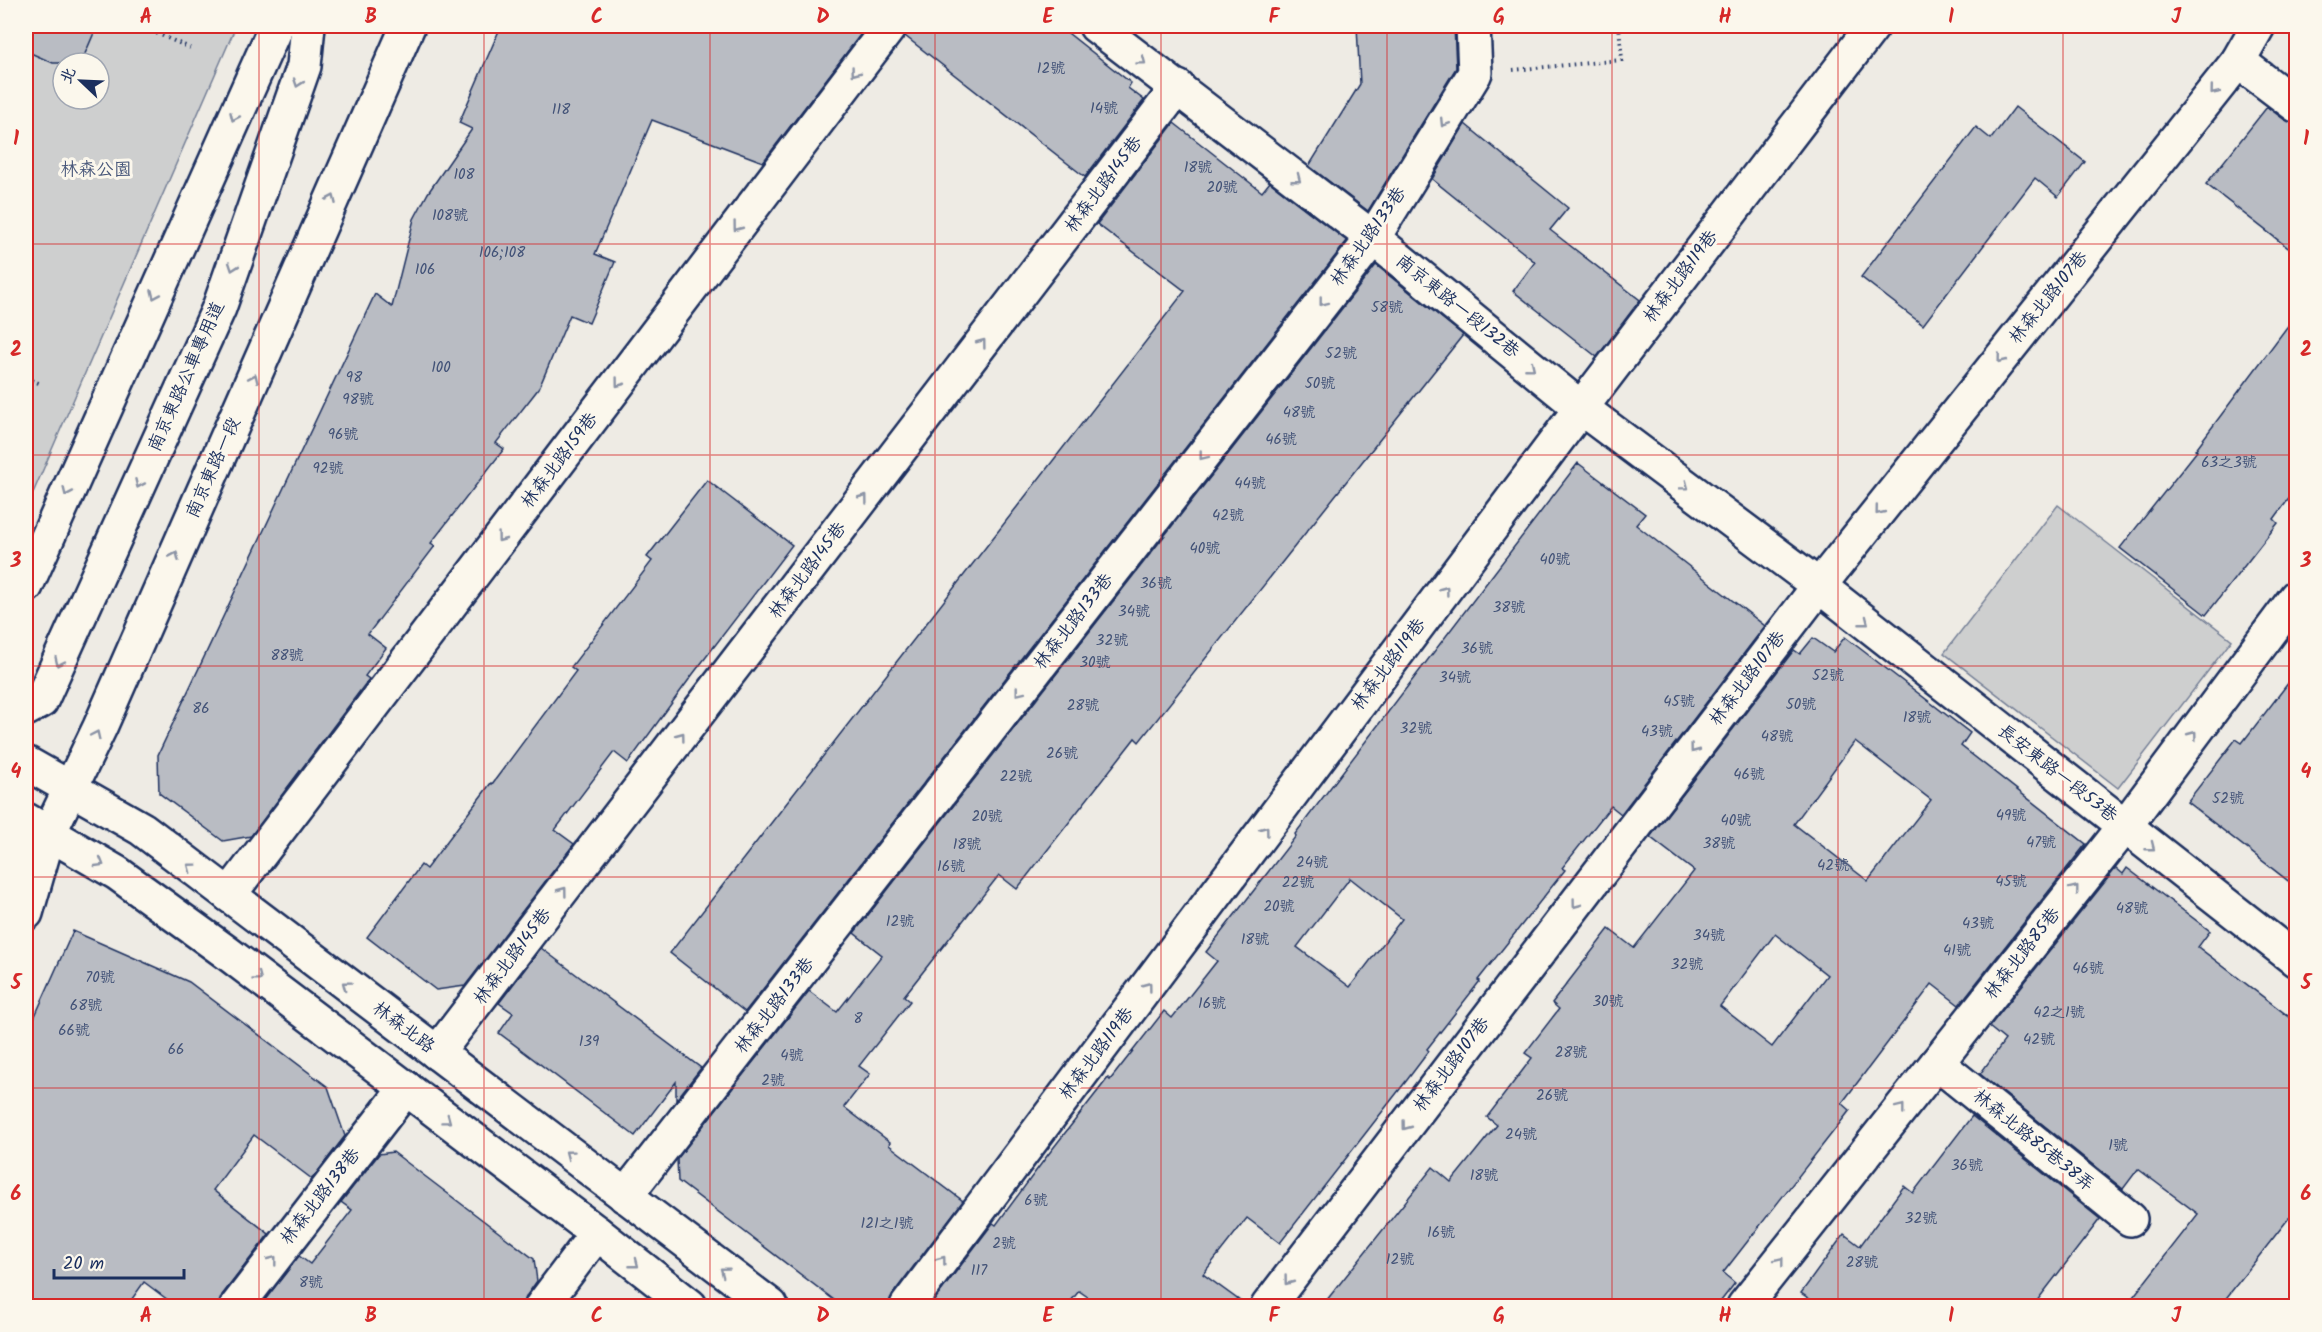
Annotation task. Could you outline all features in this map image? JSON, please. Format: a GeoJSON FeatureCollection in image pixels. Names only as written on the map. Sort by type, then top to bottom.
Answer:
{"type":"FeatureCollection","features":[{"type":"Feature","properties":{"kind":"street"},"geometry":{"type":"LineString","coordinates":[[26,586],[276,26]]}},
{"type":"Feature","properties":{"kind":"street","name":"南京東路公車專用道"},"geometry":{"type":"LineString","coordinates":[[26,709],[41,701],[219,308],[304,66],[308,26]]}},
{"type":"Feature","properties":{"kind":"street","name":"南京東路一段"},"geometry":{"type":"LineString","coordinates":[[26,913],[33,834],[72,788],[408,26]]}},
{"type":"Feature","properties":{"kind":"street","name":"林森北路159巷"},"geometry":{"type":"LineString","coordinates":[[229,895],[890,26]]}},
{"type":"Feature","properties":{"kind":"street","name":"南京東路一段132巷"},"geometry":{"type":"LineString","coordinates":[[1096,26],[1373,238],[1581,408],[1819,586]]}},
{"type":"Feature","properties":{"kind":"street"},"geometry":{"type":"LineString","coordinates":[[1473,26],[1475,73]]}},
{"type":"Feature","properties":{"kind":"street","name":"林森北路119巷"},"geometry":{"type":"LineString","coordinates":[[907,1306],[1581,408],[1873,26]]}},
{"type":"Feature","properties":{"kind":"street","name":"林森北路107巷"},"geometry":{"type":"LineString","coordinates":[[1268,1306],[1819,586],[2238,61],[2258,26]]}},
{"type":"Feature","properties":{"kind":"street"},"geometry":{"type":"LineString","coordinates":[[2238,61],[2296,105]]}},
{"type":"Feature","properties":{"kind":"street","name":"林森北路133巷"},"geometry":{"type":"LineString","coordinates":[[625,1196],[1373,238],[1475,73]]}},
{"type":"Feature","properties":{"kind":"street","name":"林森北路145巷"},"geometry":{"type":"LineString","coordinates":[[437,1053],[1178,87]]}},
{"type":"Feature","properties":{"kind":"street","name":"長安東路一段53巷"},"geometry":{"type":"LineString","coordinates":[[1819,586],[2296,960]]}},
{"type":"Feature","properties":{"kind":"street","name":"林森北路85巷"},"geometry":{"type":"LineString","coordinates":[[1754,1303],[1937,1063],[2125,826],[2296,597]]}},
{"type":"Feature","properties":{"kind":"street","name":"林森北路"},"geometry":{"type":"LineString","coordinates":[[26,763],[142,829],[771,1306]]}},
{"type":"Feature","properties":{"kind":"street"},"geometry":{"type":"LineString","coordinates":[[33,834],[117,873],[406,1088],[690,1306]]}},
{"type":"Feature","properties":{"kind":"street","name":"林森北路85巷38弄"},"geometry":{"type":"LineString","coordinates":[[1937,1063],[2130,1219]]}},
{"type":"Feature","properties":{"kind":"street","name":"林森北路138巷"},"geometry":{"type":"LineString","coordinates":[[237,1306],[406,1088]]}},
{"type":"Feature","properties":{"kind":"street"},"geometry":{"type":"LineString","coordinates":[[542,1306],[597,1233]]}},
{"type":"Feature","properties":{"kind":"path"},"geometry":{"type":"LineString","coordinates":[[140,26],[190,48]]}},
{"type":"Feature","properties":{"kind":"path"},"geometry":{"type":"LineString","coordinates":[[1475,73],[1622,60],[1620,26]]}},
{"type":"Feature","properties":{"kind":"path"},"geometry":{"type":"LineString","coordinates":[[26,378],[41,384]]}},
{"type":"Feature","properties":{"kind":"green space","name":"林森公園"},"geometry":{"type":"Polygon","coordinates":[[[26,26],[236,26],[26,509],[26,26]]]}},
{"type":"Feature","properties":{"kind":"green space"},"geometry":{"type":"Polygon","coordinates":[[[2058,505],[2232,640],[2118,788],[1944,653],[2058,505]]]}},
{"type":"Feature","properties":{"kind":"building"},"geometry":{"type":"Polygon","coordinates":[[[26,26],[97,26],[86,51],[51,51],[51,62],[26,51],[26,26]]]}},
{"type":"Feature","properties":{"kind":"building"},"geometry":{"type":"Polygon","coordinates":[[[501,26],[867,26],[763,162],[652,120],[595,254],[615,262],[589,323],[570,315],[539,388],[496,443],[504,449],[431,543],[435,546],[368,634],[386,648],[365,676],[369,679],[251,836],[223,841],[159,793],[158,755],[375,294],[392,307],[414,219],[428,193],[472,129],[459,123],[501,26]]]}},
{"type":"Feature","properties":{"kind":"building"},"geometry":{"type":"Polygon","coordinates":[[[908,26],[1059,26],[1131,83],[1128,88],[1144,100],[1085,177],[905,36],[908,26]]]}},
{"type":"Feature","properties":{"kind":"building"},"geometry":{"type":"Polygon","coordinates":[[[1357,26],[1454,26],[1456,68],[1368,211],[1309,166],[1360,84],[1357,26]]]}},
{"type":"Feature","properties":{"kind":"building"},"geometry":{"type":"Polygon","coordinates":[[[2015,107],[2085,162],[2058,197],[2035,178],[1923,325],[1861,277],[1976,127],[1991,139],[2015,107]]]}},
{"type":"Feature","properties":{"kind":"building"},"geometry":{"type":"Polygon","coordinates":[[[2267,107],[2285,120],[2296,123],[2296,254],[2206,184],[2267,107]]]}},
{"type":"Feature","properties":{"kind":"building"},"geometry":{"type":"Polygon","coordinates":[[[1174,123],[1262,192],[1270,182],[1347,241],[745,1012],[670,953],[1185,291],[1097,224],[1174,123]]]}},
{"type":"Feature","properties":{"kind":"building"},"geometry":{"type":"Polygon","coordinates":[[[1465,124],[1568,208],[1550,230],[1640,300],[1597,357],[1513,291],[1535,262],[1432,179],[1465,124]]]}},
{"type":"Feature","properties":{"kind":"building"},"geometry":{"type":"Polygon","coordinates":[[[1376,265],[1463,335],[1139,742],[1135,738],[1017,889],[999,875],[904,996],[910,1001],[859,1066],[870,1074],[844,1107],[890,1142],[889,1145],[963,1201],[892,1295],[889,1306],[842,1306],[678,1181],[677,1159],[809,991],[837,1012],[882,955],[854,933],[1376,265]]]}},
{"type":"Feature","properties":{"kind":"building"},"geometry":{"type":"Polygon","coordinates":[[[2296,315],[2296,489],[2274,519],[2278,523],[2206,615],[2120,548],[2197,451],[2195,450],[2296,315]]]}},
{"type":"Feature","properties":{"kind":"building"},"geometry":{"type":"Polygon","coordinates":[[[1578,463],[1645,514],[1636,525],[1765,626],[1621,814],[1611,806],[1562,868],[1565,870],[1478,980],[1480,981],[1427,1049],[1429,1051],[1280,1243],[1247,1218],[1203,1274],[1247,1306],[1101,1306],[1079,1291],[1067,1306],[930,1306],[993,1223],[996,1225],[1108,1078],[1110,1080],[1164,1011],[1172,1018],[1217,961],[1206,952],[1296,836],[1295,834],[1578,463]],[[1350,878],[1297,947],[1350,987],[1402,919],[1350,878]]]}},
{"type":"Feature","properties":{"kind":"building"},"geometry":{"type":"Polygon","coordinates":[[[707,480],[792,545],[628,763],[614,752],[555,830],[574,844],[465,986],[436,990],[367,937],[421,865],[426,869],[492,784],[576,671],[571,667],[652,561],[647,557],[707,480]]]}},
{"type":"Feature","properties":{"kind":"building"},"geometry":{"type":"Polygon","coordinates":[[[1845,637],[1970,733],[1961,746],[2086,844],[1959,1005],[1932,984],[1842,1103],[1850,1110],[1723,1273],[1735,1283],[1717,1306],[1322,1306],[1433,1167],[1451,1182],[1497,1125],[1487,1117],[1532,1058],[1525,1053],[1559,1009],[1552,1003],[1609,929],[1634,948],[1694,871],[1650,837],[1794,650],[1800,654],[1813,638],[1833,652],[1845,637]],[[1855,741],[1794,824],[1868,881],[1931,800],[1855,741]],[[1775,934],[1720,1006],[1772,1047],[1827,975],[1775,934]]]}},
{"type":"Feature","properties":{"kind":"building"},"geometry":{"type":"Polygon","coordinates":[[[2296,673],[2296,887],[2187,802],[2236,739],[2242,743],[2296,673]]]}},
{"type":"Feature","properties":{"kind":"building"},"geometry":{"type":"Polygon","coordinates":[[[2116,868],[2123,874],[2127,868],[2210,931],[2198,947],[2296,1022],[2296,1209],[2220,1306],[2126,1306],[2198,1214],[2138,1169],[2123,1189],[1980,1074],[2005,1040],[1989,1027],[2116,868]]]}},
{"type":"Feature","properties":{"kind":"building"},"geometry":{"type":"Polygon","coordinates":[[[73,931],[189,982],[328,1087],[345,1136],[312,1179],[254,1135],[213,1190],[269,1234],[222,1295],[219,1306],[176,1306],[144,1282],[127,1306],[26,1306],[26,1036],[73,931]]]}},
{"type":"Feature","properties":{"kind":"building"},"geometry":{"type":"Polygon","coordinates":[[[541,948],[701,1068],[676,1100],[676,1082],[635,1136],[499,1033],[513,1013],[499,1003],[541,948]]]}},
{"type":"Feature","properties":{"kind":"building"},"geometry":{"type":"Polygon","coordinates":[[[1972,1116],[2100,1219],[2033,1306],[1820,1306],[1801,1293],[1844,1234],[1860,1246],[1904,1186],[1913,1193],[1972,1116]]]}},
{"type":"Feature","properties":{"kind":"building"},"geometry":{"type":"Polygon","coordinates":[[[393,1152],[534,1259],[537,1281],[527,1295],[524,1306],[260,1306],[299,1256],[310,1264],[352,1210],[341,1202],[379,1154],[393,1152]]]}}]}
